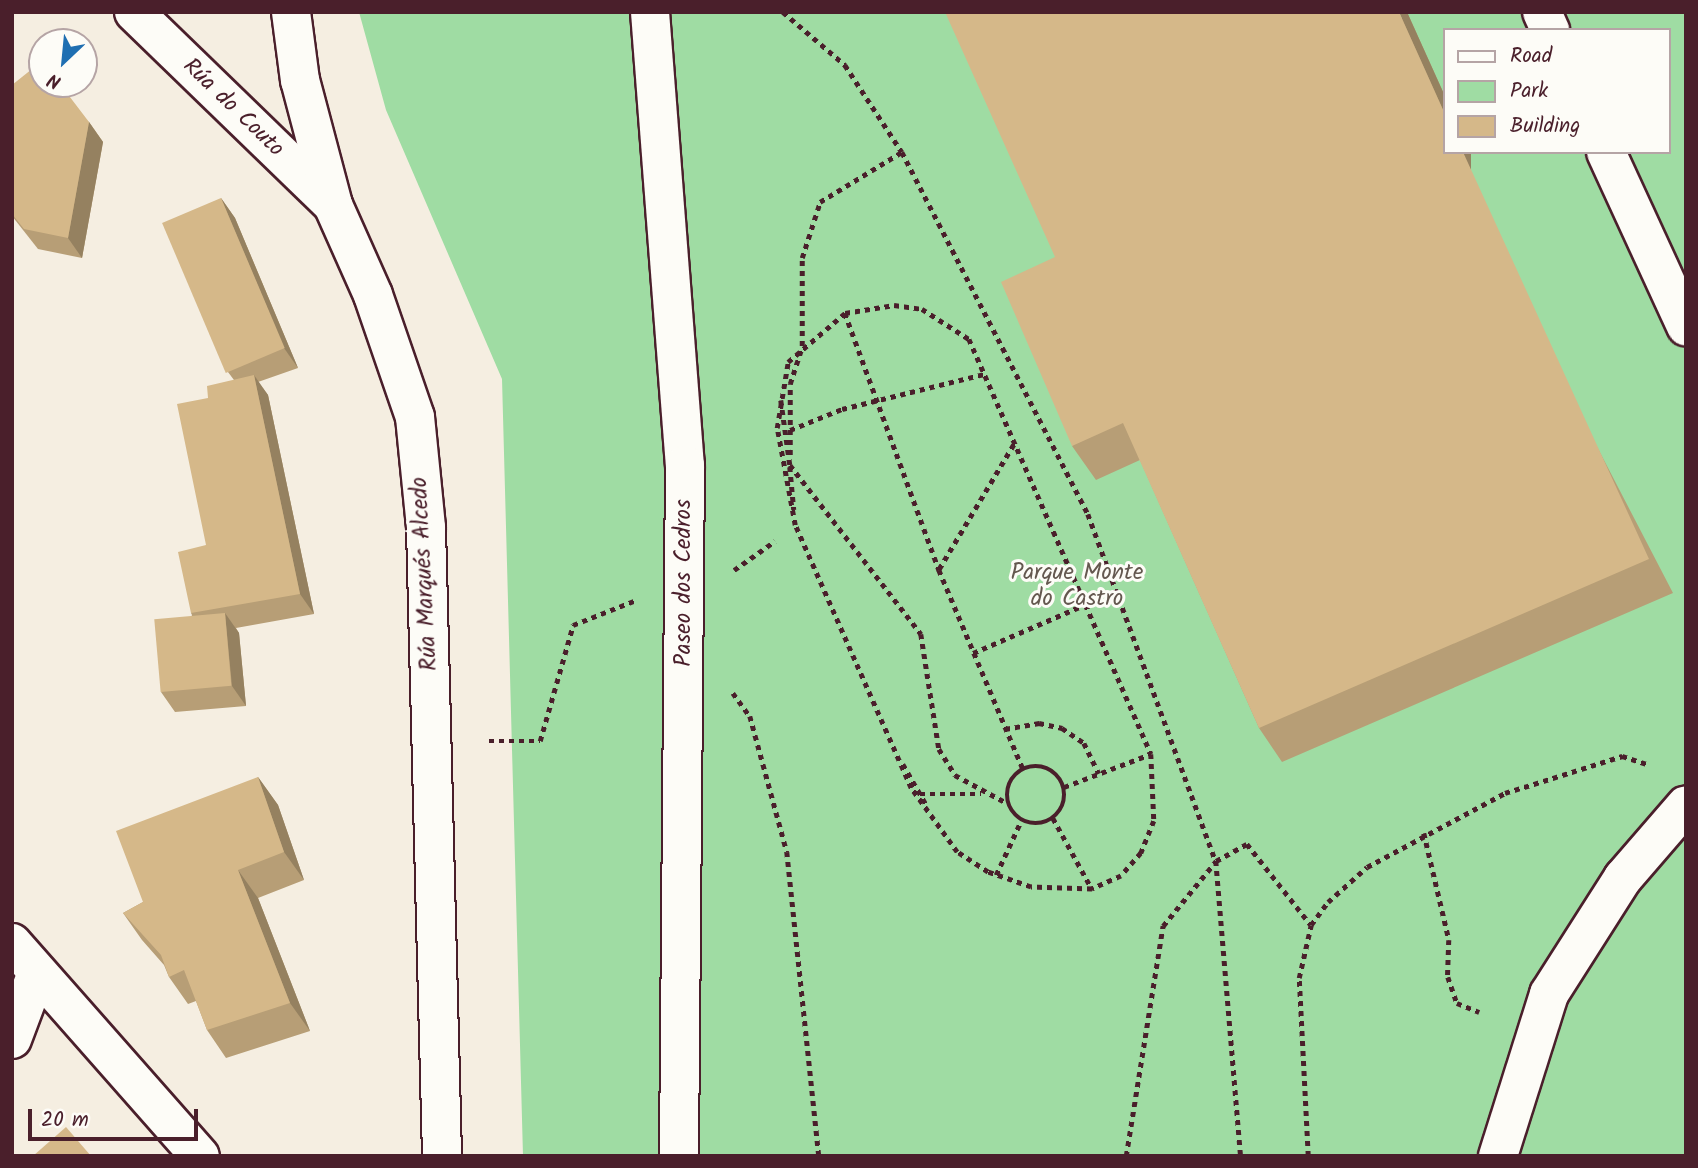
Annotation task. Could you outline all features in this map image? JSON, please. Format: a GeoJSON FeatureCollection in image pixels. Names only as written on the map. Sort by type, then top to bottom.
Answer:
{"type":"FeatureCollection","features":[{"type":"Feature","properties":{"kind":"street","name":"Rúa do Couto"},"geometry":{"type":"LineString","coordinates":[[134,12],[333,205]]}},
{"type":"Feature","properties":{"kind":"street","name":"Rúa Marqués Alcedo"},"geometry":{"type":"LineString","coordinates":[[291,12],[300,80],[333,205],[373,295],[415,417],[426,528],[442,1156]]}},
{"type":"Feature","properties":{"kind":"street","name":"Paseo dos Cedros"},"geometry":{"type":"LineString","coordinates":[[650,12],[685,465],[679,1156]]}},
{"type":"Feature","properties":{"kind":"street"},"geometry":{"type":"LineString","coordinates":[[1542,12],[1549,28]]}},
{"type":"Feature","properties":{"kind":"street"},"geometry":{"type":"LineString","coordinates":[[1607,154],[1686,326]]}},
{"type":"Feature","properties":{"kind":"street"},"geometry":{"type":"LineString","coordinates":[[1497,1156],[1549,994],[1623,878],[1686,805]]}},
{"type":"Feature","properties":{"kind":"street"},"geometry":{"type":"LineString","coordinates":[[12,943],[36,975],[200,1156]]}},
{"type":"Feature","properties":{"kind":"street"},"geometry":{"type":"LineString","coordinates":[[12,1039],[36,975]]}},
{"type":"Feature","properties":{"kind":"path"},"geometry":{"type":"LineString","coordinates":[[782,13],[845,65],[902,152],[1088,514],[1216,861],[1241,1156]]}},
{"type":"Feature","properties":{"kind":"path"},"geometry":{"type":"LineString","coordinates":[[902,152],[820,202],[802,258],[802,346],[790,384],[789,465],[921,634],[939,749],[955,775],[983,794],[1007,803],[1021,821]]}},
{"type":"Feature","properties":{"kind":"path"},"geometry":{"type":"LineString","coordinates":[[894,305],[922,309],[969,339],[1151,754],[1154,821],[1142,853],[1121,876],[1092,888],[1031,887],[996,875],[957,852],[911,788],[795,525],[781,474],[780,383],[802,346],[845,313],[894,305]]}},
{"type":"Feature","properties":{"kind":"path"},"geometry":{"type":"LineString","coordinates":[[845,313],[939,570],[1023,769]]}},
{"type":"Feature","properties":{"kind":"path"},"geometry":{"type":"LineString","coordinates":[[790,430],[877,399],[985,374]]}},
{"type":"Feature","properties":{"kind":"path"},"geometry":{"type":"LineString","coordinates":[[780,383],[795,525]]}},
{"type":"Feature","properties":{"kind":"path"},"geometry":{"type":"LineString","coordinates":[[939,570],[1015,442]]}},
{"type":"Feature","properties":{"kind":"path"},"geometry":{"type":"LineString","coordinates":[[489,741],[540,741],[573,625],[682,583]]}},
{"type":"Feature","properties":{"kind":"path"},"geometry":{"type":"LineString","coordinates":[[974,653],[1086,604]]}},
{"type":"Feature","properties":{"kind":"path"},"geometry":{"type":"LineString","coordinates":[[683,681],[731,691],[750,716],[787,852],[819,1156]]}},
{"type":"Feature","properties":{"kind":"path"},"geometry":{"type":"LineString","coordinates":[[1005,729],[1039,723],[1062,728],[1084,743],[1099,774]]}},
{"type":"Feature","properties":{"kind":"path"},"geometry":{"type":"LineString","coordinates":[[888,737],[941,831]]}},
{"type":"Feature","properties":{"kind":"path"},"geometry":{"type":"LineString","coordinates":[[1064,787],[1151,754]]}},
{"type":"Feature","properties":{"kind":"path"},"geometry":{"type":"LineString","coordinates":[[1308,1156],[1299,978],[1311,925],[1367,867],[1424,833],[1505,793],[1622,756],[1650,765]]}},
{"type":"Feature","properties":{"kind":"path"},"geometry":{"type":"LineString","coordinates":[[1007,803],[1010,780],[1023,769],[1050,770],[1064,787]]}},
{"type":"Feature","properties":{"kind":"path"},"geometry":{"type":"LineString","coordinates":[[1064,787],[1054,818],[1092,888]]}},
{"type":"Feature","properties":{"kind":"path"},"geometry":{"type":"LineString","coordinates":[[911,788],[920,794],[983,794]]}},
{"type":"Feature","properties":{"kind":"path"},"geometry":{"type":"LineString","coordinates":[[1021,821],[1054,818]]}},
{"type":"Feature","properties":{"kind":"path"},"geometry":{"type":"LineString","coordinates":[[996,875],[1021,821]]}},
{"type":"Feature","properties":{"kind":"path"},"geometry":{"type":"LineString","coordinates":[[1424,833],[1449,940],[1448,977],[1457,1003],[1479,1012]]}},
{"type":"Feature","properties":{"kind":"path"},"geometry":{"type":"LineString","coordinates":[[1126,1156],[1163,926],[1216,861],[1248,844],[1311,925]]}},
{"type":"Feature","properties":{"kind":"green space","name":"Parque Monte do Castro"},"geometry":{"type":"Polygon","coordinates":[[[359,12],[1686,12],[1686,1156],[523,1156],[502,379],[386,110],[359,12]]]}},
{"type":"Feature","properties":{"kind":"building"},"geometry":{"type":"Polygon","coordinates":[[[945,12],[1399,12],[1442,108],[1442,154],[1464,154],[1649,559],[1259,728],[1123,423],[1072,446],[1001,282],[1055,257],[945,12]]]}},
{"type":"Feature","properties":{"kind":"building"},"geometry":{"type":"Polygon","coordinates":[[[28,72],[28,98],[71,98],[89,122],[68,238],[24,229],[12,214],[12,85],[28,72]]]}},
{"type":"Feature","properties":{"kind":"building"},"geometry":{"type":"Polygon","coordinates":[[[221,198],[285,348],[226,373],[162,223],[221,198]]]}},
{"type":"Feature","properties":{"kind":"building"},"geometry":{"type":"Polygon","coordinates":[[[254,375],[300,594],[191,613],[178,552],[206,545],[177,404],[208,398],[207,386],[254,375]]]}},
{"type":"Feature","properties":{"kind":"building"},"geometry":{"type":"Polygon","coordinates":[[[225,613],[231,686],[161,692],[154,619],[225,613]]]}},
{"type":"Feature","properties":{"kind":"building"},"geometry":{"type":"Polygon","coordinates":[[[258,777],[284,852],[238,870],[290,1003],[207,1030],[184,970],[169,977],[161,955],[123,913],[143,902],[116,831],[258,777]]]}},
{"type":"Feature","properties":{"kind":"building"},"geometry":{"type":"Polygon","coordinates":[[[66,1127],[91,1156],[33,1156],[66,1127]]]}}]}
